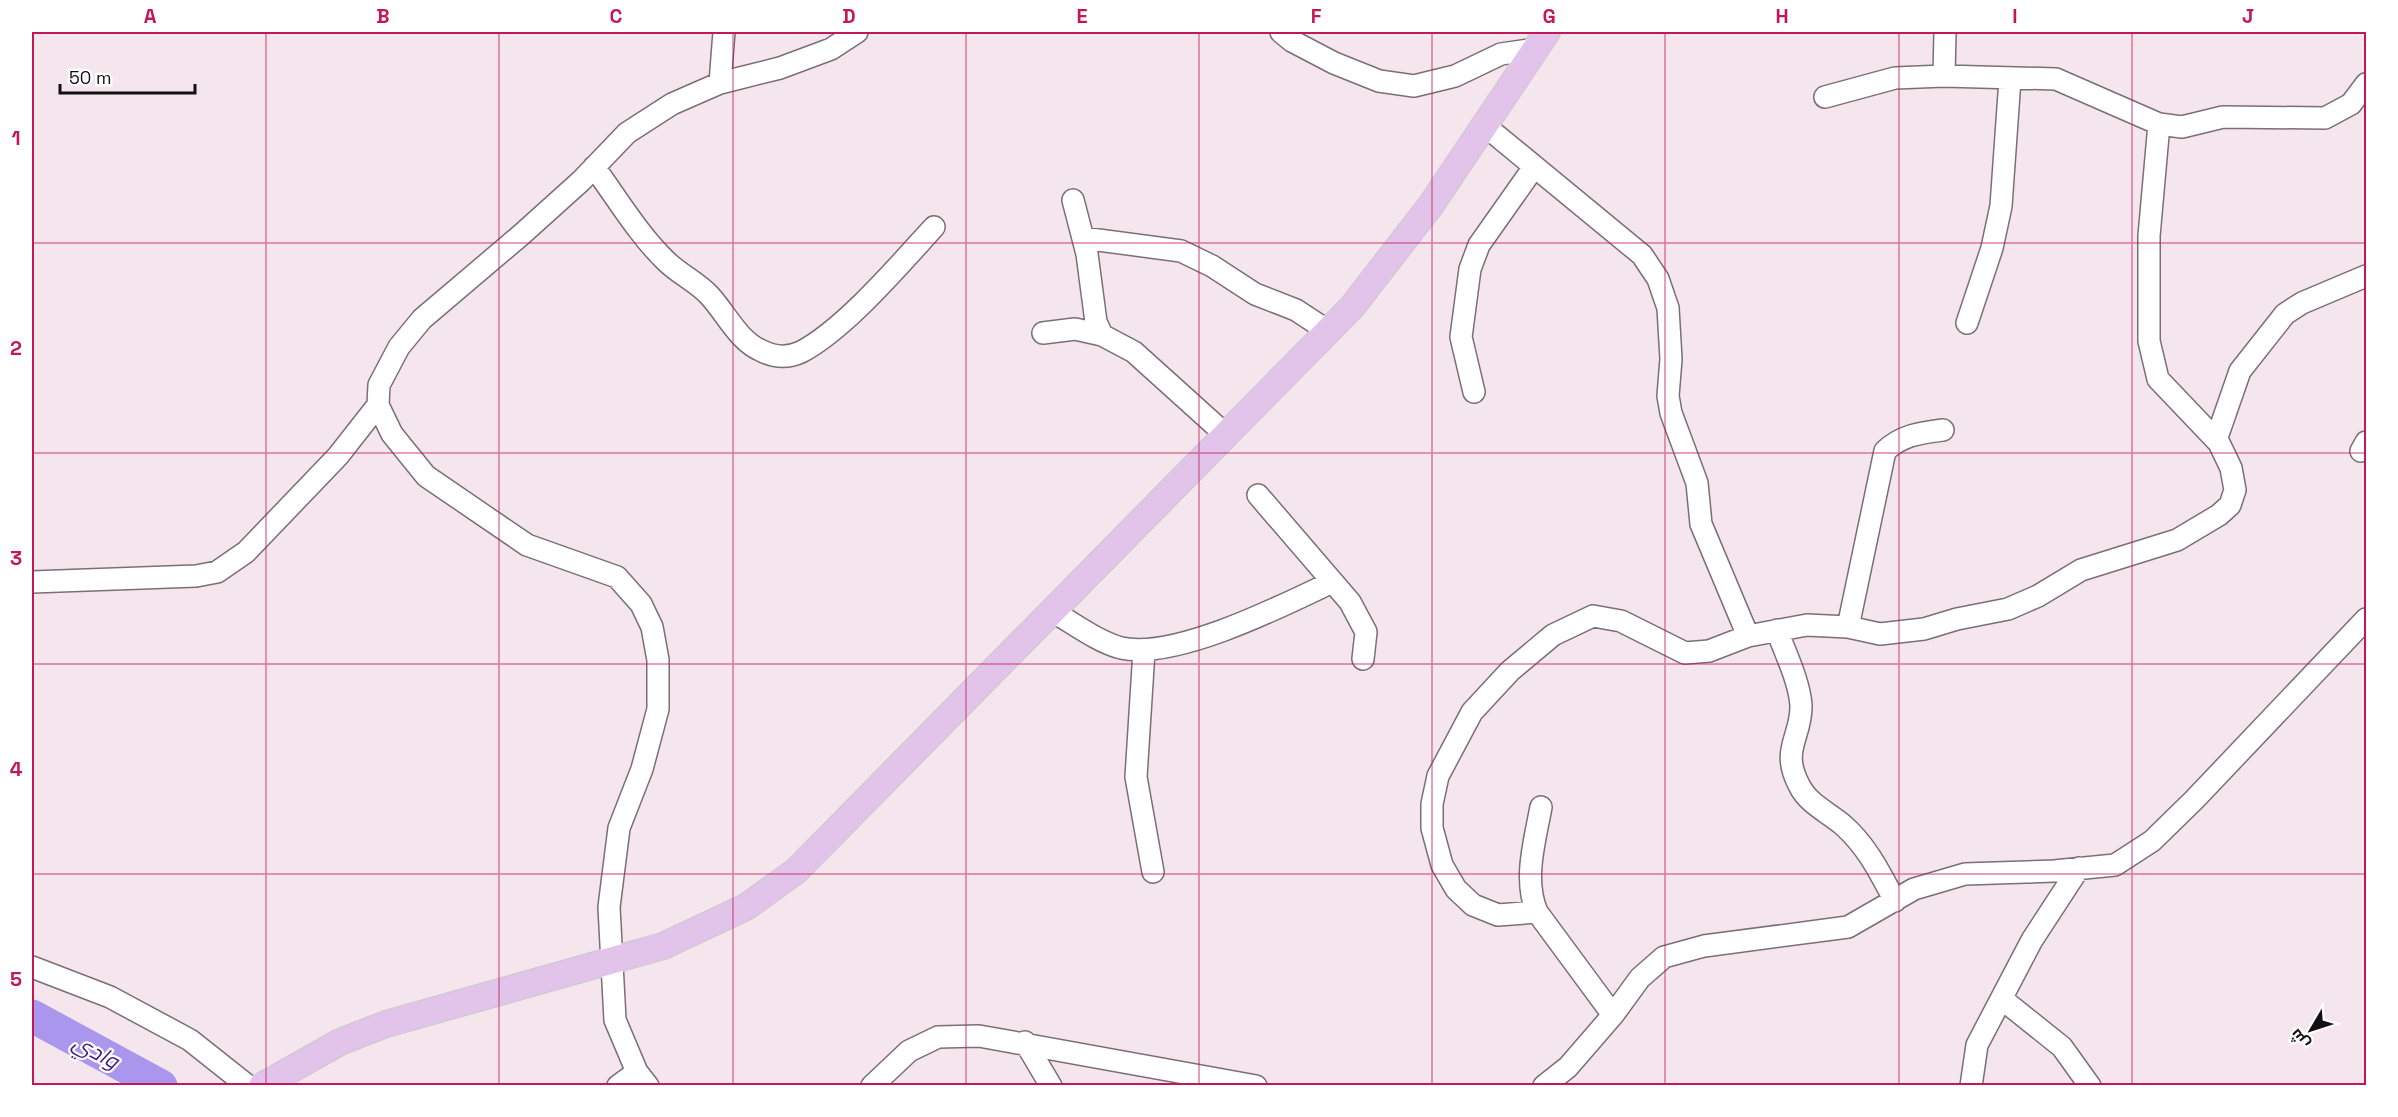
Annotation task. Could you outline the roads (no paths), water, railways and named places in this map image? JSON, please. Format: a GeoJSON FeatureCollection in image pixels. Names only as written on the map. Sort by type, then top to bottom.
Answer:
{"type":"FeatureCollection","features":[{"type":"Feature","properties":{"kind":"main road"},"geometry":{"type":"LineString","coordinates":[[262,1086],[340,1042],[386,1024],[571,970],[610,962],[663,946],[746,907],[796,871],[1352,307],[1431,205],[1541,40]]}},
{"type":"Feature","properties":{"kind":"street"},"geometry":{"type":"LineString","coordinates":[[720,83],[724,32]]}},
{"type":"Feature","properties":{"kind":"street"},"geometry":{"type":"LineString","coordinates":[[618,1086],[642,1079],[615,1020],[610,962],[609,907],[619,828],[642,769],[658,709],[658,660],[652,627],[641,604],[617,578],[527,545],[426,476],[392,434],[378,405],[379,385],[399,347],[422,319],[521,235],[627,133],[672,104],[720,83],[780,68],[831,50],[857,32]]}},
{"type":"Feature","properties":{"kind":"street"},"geometry":{"type":"LineString","coordinates":[[1281,32],[1292,41],[1323,57],[1379,81],[1414,86],[1455,76],[1502,54],[1541,40]]}},
{"type":"Feature","properties":{"kind":"street"},"geometry":{"type":"LineString","coordinates":[[1944,76],[1945,32]]}},
{"type":"Feature","properties":{"kind":"street"},"geometry":{"type":"LineString","coordinates":[[1825,97],[1895,78],[1944,76],[2056,79],[2159,124],[2182,127],[2223,117],[2325,118],[2351,104],[2367,84]]}},
{"type":"Feature","properties":{"kind":"street"},"geometry":{"type":"LineString","coordinates":[[1967,323],[1992,248],[2001,206],[2010,79]]}},
{"type":"Feature","properties":{"kind":"street"},"geometry":{"type":"LineString","coordinates":[[1537,912],[1498,915],[1473,905],[1456,890],[1442,865],[1432,828],[1432,804],[1438,776],[1472,712],[1510,671],[1554,635],[1593,616],[1621,621],[1685,653],[1709,651],[1748,636],[1807,626],[1848,627],[1880,634],[1908,632],[2008,609],[2038,596],[2081,570],[2177,540],[2219,515],[2230,505],[2235,490],[2231,468],[2216,440],[2158,379],[2149,340],[2149,236],[2159,124]]}},
{"type":"Feature","properties":{"kind":"street"},"geometry":{"type":"LineString","coordinates":[[1484,125],[1641,255],[1658,279],[1668,308],[1671,358],[1668,396],[1671,413],[1697,483],[1701,524],[1748,636]]}},
{"type":"Feature","properties":{"kind":"street"},"geometry":{"type":"LineString","coordinates":[[594,167],[639,229],[665,260],[708,294],[744,339],[759,350],[777,357],[800,352],[834,328],[879,286],[934,227]]}},
{"type":"Feature","properties":{"kind":"street"},"geometry":{"type":"LineString","coordinates":[[1473,392],[1461,337],[1470,269],[1479,245],[1534,167]]}},
{"type":"Feature","properties":{"kind":"street"},"geometry":{"type":"LineString","coordinates":[[1073,200],[1083,238],[1096,322],[1102,335]]}},
{"type":"Feature","properties":{"kind":"street"},"geometry":{"type":"LineString","coordinates":[[1083,238],[1181,251],[1212,266],[1255,294],[1296,310],[1328,331]]}},
{"type":"Feature","properties":{"kind":"street"},"geometry":{"type":"LineString","coordinates":[[2216,440],[2241,371],[2285,314],[2302,303],[2367,276]]}},
{"type":"Feature","properties":{"kind":"street"},"geometry":{"type":"LineString","coordinates":[[1043,333],[1076,329],[1102,335],[1134,351],[1164,376],[1195,410],[1226,435]]}},
{"type":"Feature","properties":{"kind":"street"},"geometry":{"type":"LineString","coordinates":[[32,582],[196,576],[217,572],[246,552],[291,507],[338,456],[378,405]]}},
{"type":"Feature","properties":{"kind":"street"},"geometry":{"type":"LineString","coordinates":[[1848,627],[1885,451],[1896,441],[1915,434],[1943,429]]}},
{"type":"Feature","properties":{"kind":"street"},"geometry":{"type":"LineString","coordinates":[[1258,495],[1350,602],[1366,632],[1363,659]]}},
{"type":"Feature","properties":{"kind":"street"},"geometry":{"type":"LineString","coordinates":[[1052,611],[1119,647],[1144,651],[1251,621],[1332,582]]}},
{"type":"Feature","properties":{"kind":"street"},"geometry":{"type":"LineString","coordinates":[[1544,1086],[1568,1067],[1613,1015],[1640,978],[1664,957],[1704,946],[1848,927],[1914,889],[1965,874],[2115,865],[2152,841],[2367,619]]}},
{"type":"Feature","properties":{"kind":"street"},"geometry":{"type":"LineString","coordinates":[[1777,630],[1795,680],[1801,705],[1790,748],[1792,767],[1799,787],[1814,805],[1843,826],[1871,855],[1895,901]]}},
{"type":"Feature","properties":{"kind":"street"},"geometry":{"type":"LineString","coordinates":[[1144,651],[1136,777],[1153,872]]}},
{"type":"Feature","properties":{"kind":"street"},"geometry":{"type":"LineString","coordinates":[[1541,807],[1530,886],[1531,899],[1537,912],[1613,1015]]}},
{"type":"Feature","properties":{"kind":"street"},"geometry":{"type":"LineString","coordinates":[[1971,1086],[1977,1045],[2032,940],[2079,868]]}},
{"type":"Feature","properties":{"kind":"street"},"geometry":{"type":"LineString","coordinates":[[32,966],[110,997],[190,1041],[248,1086]]}},
{"type":"Feature","properties":{"kind":"street"},"geometry":{"type":"LineString","coordinates":[[2001,999],[2062,1047],[2090,1086]]}},
{"type":"Feature","properties":{"kind":"street"},"geometry":{"type":"LineString","coordinates":[[872,1086],[909,1052],[938,1037],[979,1036],[1025,1042],[1256,1086]]}},
{"type":"Feature","properties":{"kind":"street"},"geometry":{"type":"LineString","coordinates":[[1025,1042],[1051,1086]]}},
{"type":"Feature","properties":{"kind":"waterway","name":"وادي"},"geometry":{"type":"LineString","coordinates":[[32,1016],[161,1086]]}}]}
